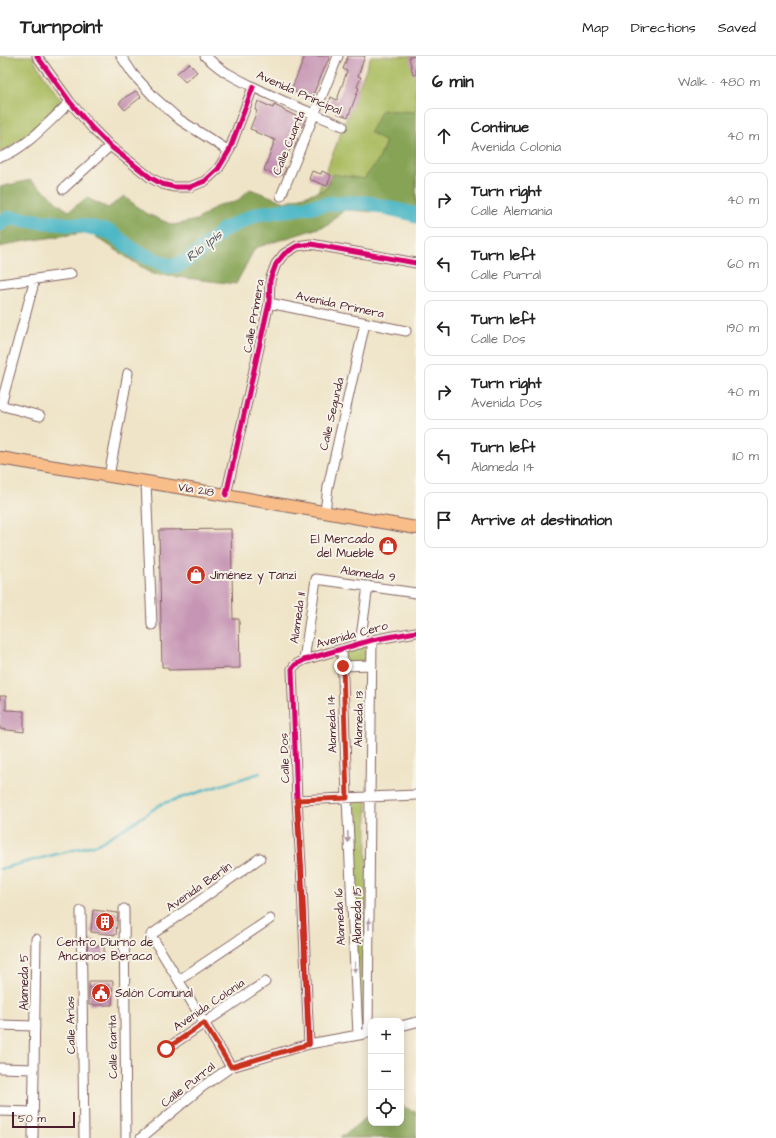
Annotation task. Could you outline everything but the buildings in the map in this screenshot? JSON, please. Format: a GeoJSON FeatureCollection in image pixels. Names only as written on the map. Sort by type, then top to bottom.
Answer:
{"type":"FeatureCollection","features":[{"type":"Feature","properties":{"kind":"main road","name":"Vía 218"},"geometry":{"type":"LineString","coordinates":[[0,458],[416,528]]}},
{"type":"Feature","properties":{"kind":"street"},"geometry":{"type":"LineString","coordinates":[[37,56],[70,102],[93,130],[110,146],[151,178],[162,184],[174,187],[190,187],[205,181],[218,169],[229,151],[253,87]]}},
{"type":"Feature","properties":{"kind":"street"},"geometry":{"type":"LineString","coordinates":[[121,56],[133,74],[154,97],[180,120],[229,151]]}},
{"type":"Feature","properties":{"kind":"street","name":"Avenida Principal"},"geometry":{"type":"LineString","coordinates":[[205,56],[226,72],[253,87],[344,126]]}},
{"type":"Feature","properties":{"kind":"street","name":"Calle Cuarta"},"geometry":{"type":"LineString","coordinates":[[281,196],[338,56]]}},
{"type":"Feature","properties":{"kind":"street"},"geometry":{"type":"LineString","coordinates":[[0,157],[7,155],[36,134],[70,102]]}},
{"type":"Feature","properties":{"kind":"street"},"geometry":{"type":"LineString","coordinates":[[63,190],[110,146]]}},
{"type":"Feature","properties":{"kind":"street","name":"Calle Primera"},"geometry":{"type":"LineString","coordinates":[[226,495],[269,303],[270,280],[276,264],[284,254],[297,246],[311,244],[416,263]]}},
{"type":"Feature","properties":{"kind":"street"},"geometry":{"type":"LineString","coordinates":[[0,284],[71,274]]}},
{"type":"Feature","properties":{"kind":"street"},"geometry":{"type":"LineString","coordinates":[[35,279],[0,405],[40,416]]}},
{"type":"Feature","properties":{"kind":"street","name":"Avenida Primera"},"geometry":{"type":"LineString","coordinates":[[269,303],[406,331]]}},
{"type":"Feature","properties":{"kind":"street","name":"Calle Segunda"},"geometry":{"type":"LineString","coordinates":[[325,512],[328,486],[365,323]]}},
{"type":"Feature","properties":{"kind":"street"},"geometry":{"type":"LineString","coordinates":[[109,476],[128,373]]}},
{"type":"Feature","properties":{"kind":"street"},"geometry":{"type":"LineString","coordinates":[[146,482],[152,625]]}},
{"type":"Feature","properties":{"kind":"street","name":"Alameda 9"},"geometry":{"type":"LineString","coordinates":[[316,579],[416,593]]}},
{"type":"Feature","properties":{"kind":"street","name":"Alameda 11"},"geometry":{"type":"LineString","coordinates":[[304,660],[316,579]]}},
{"type":"Feature","properties":{"kind":"street"},"geometry":{"type":"LineString","coordinates":[[360,644],[368,586]]}},
{"type":"Feature","properties":{"kind":"street","name":"Avenida Cero"},"geometry":{"type":"LineString","coordinates":[[295,665],[304,660],[372,640],[416,632]]}},
{"type":"Feature","properties":{"kind":"street","name":"Alameda 13"},"geometry":{"type":"LineString","coordinates":[[370,797],[372,640]]}},
{"type":"Feature","properties":{"kind":"street","name":"Alameda 14"},"geometry":{"type":"LineString","coordinates":[[342,649],[347,798]]}},
{"type":"Feature","properties":{"kind":"street","name":"Calle Dos"},"geometry":{"type":"LineString","coordinates":[[295,665],[292,669],[292,676],[309,1044]]}},
{"type":"Feature","properties":{"kind":"street"},"geometry":{"type":"LineString","coordinates":[[343,666],[372,665]]}},
{"type":"Feature","properties":{"kind":"street"},"geometry":{"type":"LineString","coordinates":[[297,800],[416,795]]}},
{"type":"Feature","properties":{"kind":"street","name":"Alameda 15"},"geometry":{"type":"LineString","coordinates":[[370,797],[370,1018]]}},
{"type":"Feature","properties":{"kind":"street","name":"Alameda 16"},"geometry":{"type":"LineString","coordinates":[[347,798],[358,1035]]}},
{"type":"Feature","properties":{"kind":"street","name":"Avenida Berlín"},"geometry":{"type":"LineString","coordinates":[[179,980],[151,935],[260,858]]}},
{"type":"Feature","properties":{"kind":"street","name":"Calle Garita"},"geometry":{"type":"LineString","coordinates":[[124,909],[126,1138]]}},
{"type":"Feature","properties":{"kind":"street","name":"Calle Arias"},"geometry":{"type":"LineString","coordinates":[[81,911],[84,1138]]}},
{"type":"Feature","properties":{"kind":"street"},"geometry":{"type":"LineString","coordinates":[[231,1067],[179,980],[270,919]]}},
{"type":"Feature","properties":{"kind":"street","name":"Alameda 5"},"geometry":{"type":"LineString","coordinates":[[35,1026],[36,939]]}},
{"type":"Feature","properties":{"kind":"street","name":"Avenida Colonia"},"geometry":{"type":"LineString","coordinates":[[166,1049],[265,982]]}},
{"type":"Feature","properties":{"kind":"street"},"geometry":{"type":"LineString","coordinates":[[404,1025],[416,1022]]}},
{"type":"Feature","properties":{"kind":"street"},"geometry":{"type":"LineString","coordinates":[[0,1025],[35,1026],[33,1138]]}},
{"type":"Feature","properties":{"kind":"street","name":"Calle Purral"},"geometry":{"type":"LineString","coordinates":[[141,1138],[202,1087],[231,1067],[309,1044],[368,1032]]}},
{"type":"Feature","properties":{"kind":"street"},"geometry":{"type":"LineString","coordinates":[[0,1068],[34,1069]]}},
{"type":"Feature","properties":{"kind":"street"},"geometry":{"type":"LineString","coordinates":[[0,1111],[33,1112]]}},
{"type":"Feature","properties":{"kind":"green space"},"geometry":{"type":"Polygon","coordinates":[[[0,56],[33,56],[35,62],[62,102],[27,136],[0,152],[0,56]]]}},
{"type":"Feature","properties":{"kind":"green space"},"geometry":{"type":"Polygon","coordinates":[[[371,56],[416,56],[416,208],[315,199],[371,56]]]}},
{"type":"Feature","properties":{"kind":"green space"},"geometry":{"type":"Polygon","coordinates":[[[382,110],[416,112],[416,220],[381,212],[344,210],[328,225],[255,248],[236,284],[152,274],[89,232],[20,242],[0,247],[0,187],[30,180],[69,211],[87,198],[108,208],[124,196],[145,213],[173,225],[197,220],[218,205],[236,202],[250,189],[285,202],[326,189],[332,174],[364,179],[379,159],[386,142],[370,132],[382,110]]]}},
{"type":"Feature","properties":{"kind":"green space"},"geometry":{"type":"Polygon","coordinates":[[[371,644],[370,663],[344,665],[344,651],[371,644]]]}},
{"type":"Feature","properties":{"kind":"green space"},"geometry":{"type":"Polygon","coordinates":[[[367,800],[366,1013],[359,1015],[349,801],[367,800]]]}},
{"type":"Feature","properties":{"kind":"green space"},"geometry":{"type":"Polygon","coordinates":[[[404,1107],[416,1112],[416,1138],[340,1138],[368,1116],[368,1126],[404,1126],[404,1107]]]}},
{"type":"Feature","properties":{"kind":"waterway","name":"Río Ipís"},"geometry":{"type":"LineString","coordinates":[[0,224],[8,218],[85,226],[110,232],[136,252],[169,266],[179,265],[196,255],[223,230],[257,214],[336,203],[368,203],[416,216]]}},
{"type":"Feature","properties":{"kind":"waterway"},"geometry":{"type":"LineString","coordinates":[[0,869],[98,844],[161,804],[260,773]]}},
{"type":"Feature","properties":{"kind":"cycle path"},"geometry":{"type":"LineString","coordinates":[[37,56],[70,102],[110,146],[151,178],[162,184],[174,187],[190,187],[205,181],[218,169],[229,151],[253,87]]}},
{"type":"Feature","properties":{"kind":"cycle path"},"geometry":{"type":"LineString","coordinates":[[226,495],[269,303],[270,280],[276,264],[284,254],[297,246],[311,244],[416,263]]}},
{"type":"Feature","properties":{"kind":"cycle path"},"geometry":{"type":"LineString","coordinates":[[309,1044],[292,669],[295,665],[304,660],[372,640],[416,632]]}},
{"type":"Feature","properties":{"kind":"place","name":"El Mercado del Mueble"},"geometry":{"type":"Point","coordinates":[388,546]}},
{"type":"Feature","properties":{"kind":"place","name":"Jiménez y Tanzi"},"geometry":{"type":"Point","coordinates":[196,575]}},
{"type":"Feature","properties":{"kind":"place","name":"Centro Diurno de Ancianos Beraca"},"geometry":{"type":"Point","coordinates":[105,922]}},
{"type":"Feature","properties":{"kind":"place","name":"Salón Comunal"},"geometry":{"type":"Point","coordinates":[101,993]}},
{"type":"Feature","properties":{"kind":"route"},"geometry":{"type":"LineString","coordinates":[[166,1049],[204,1023],[231,1067],[309,1044],[297,800],[347,798],[343,666]]}}]}
